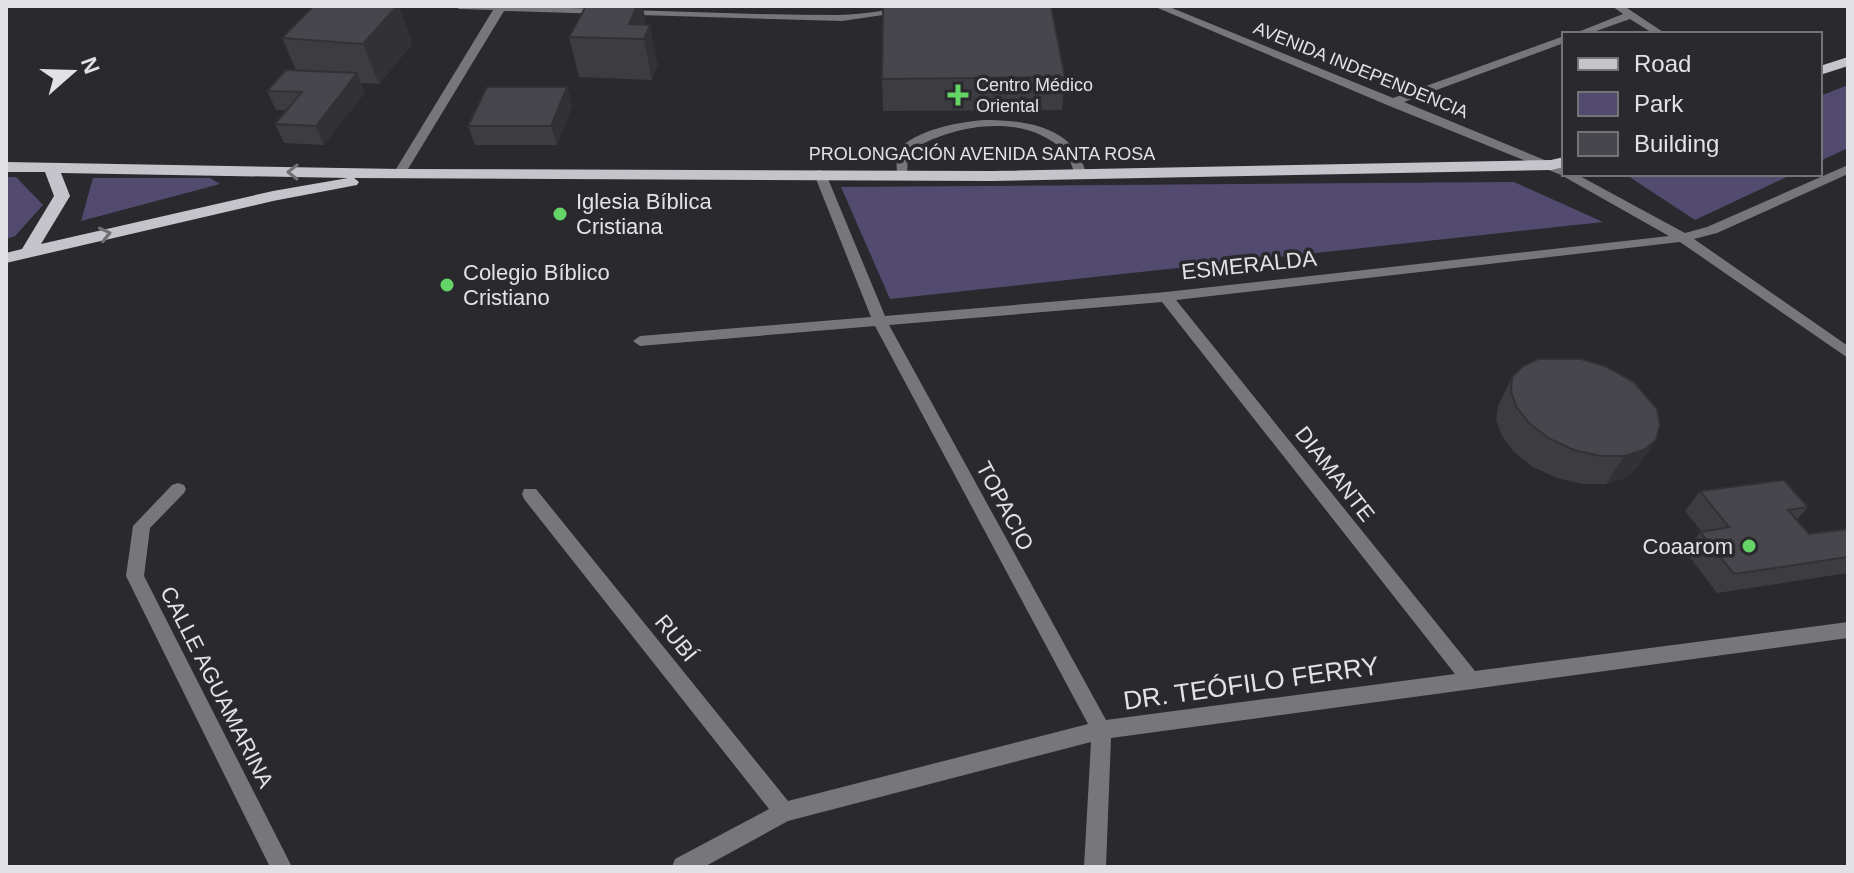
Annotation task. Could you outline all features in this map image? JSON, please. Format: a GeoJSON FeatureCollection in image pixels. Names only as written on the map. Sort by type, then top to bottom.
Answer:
{"type":"FeatureCollection","features":[{"type":"Feature","properties":{"kind":"main road"},"geometry":{"type":"LineString","coordinates":[[1822,70],[1848,61]]}},
{"type":"Feature","properties":{"kind":"main road","name":"PROLONGACIÓN AVENIDA SANTA ROSA"},"geometry":{"type":"LineString","coordinates":[[6,167],[399,174],[903,175],[1562,168]]}},
{"type":"Feature","properties":{"kind":"main road"},"geometry":{"type":"LineString","coordinates":[[29,251],[62,196],[51,167]]}},
{"type":"Feature","properties":{"kind":"main road","name":"PROLONGACIÓN AVENIDA SANTA ROSA"},"geometry":{"type":"LineString","coordinates":[[6,258],[273,196],[399,174]]}},
{"type":"Feature","properties":{"kind":"street"},"geometry":{"type":"LineString","coordinates":[[459,6],[844,12],[924,6]]}},
{"type":"Feature","properties":{"kind":"street"},"geometry":{"type":"LineString","coordinates":[[399,174],[501,6]]}},
{"type":"Feature","properties":{"kind":"street","name":"AVENIDA INDEPENDENCIA"},"geometry":{"type":"LineString","coordinates":[[1158,6],[1391,103],[1562,168]]}},
{"type":"Feature","properties":{"kind":"street"},"geometry":{"type":"LineString","coordinates":[[1617,6],[1658,32]]}},
{"type":"Feature","properties":{"kind":"street"},"geometry":{"type":"LineString","coordinates":[[1583,32],[1630,15]]}},
{"type":"Feature","properties":{"kind":"street"},"geometry":{"type":"LineString","coordinates":[[1391,103],[1562,40]]}},
{"type":"Feature","properties":{"kind":"street"},"geometry":{"type":"LineString","coordinates":[[903,175],[902,151],[914,142],[947,128],[985,123],[1024,127],[1057,140],[1070,149],[1081,175]]}},
{"type":"Feature","properties":{"kind":"street","name":"ESMERALDA"},"geometry":{"type":"LineString","coordinates":[[640,341],[1166,297],[1683,238],[1712,230],[1848,169]]}},
{"type":"Feature","properties":{"kind":"street","name":"TOPACIO"},"geometry":{"type":"LineString","coordinates":[[820,174],[880,321],[1101,730]]}},
{"type":"Feature","properties":{"kind":"street","name":"AVENIDA INDEPENDENCIA"},"geometry":{"type":"LineString","coordinates":[[1576,176],[1683,238],[1848,353]]}},
{"type":"Feature","properties":{"kind":"street","name":"DIAMANTE"},"geometry":{"type":"LineString","coordinates":[[1166,297],[1470,679]]}},
{"type":"Feature","properties":{"kind":"street","name":"CALLE AGUAMARINA"},"geometry":{"type":"LineString","coordinates":[[178,489],[142,526],[135,576],[281,867]]}},
{"type":"Feature","properties":{"kind":"street","name":"RUBÍ"},"geometry":{"type":"LineString","coordinates":[[530,494],[784,812]]}},
{"type":"Feature","properties":{"kind":"street","name":"DR. TEÓFILO FERRY"},"geometry":{"type":"LineString","coordinates":[[683,867],[784,812],[1101,730],[1470,679],[1845,635]]}},
{"type":"Feature","properties":{"kind":"street"},"geometry":{"type":"LineString","coordinates":[[1095,867],[1101,730]]}},
{"type":"Feature","properties":{"kind":"green space"},"geometry":{"type":"Polygon","coordinates":[[[1848,85],[1848,148],[1822,160],[1822,95],[1848,85]]]}},
{"type":"Feature","properties":{"kind":"green space"},"geometry":{"type":"Polygon","coordinates":[[[1628,176],[1789,176],[1695,220],[1628,176]]]}},
{"type":"Feature","properties":{"kind":"green space"},"geometry":{"type":"Polygon","coordinates":[[[6,177],[16,177],[43,205],[15,236],[6,239],[6,177]]]}},
{"type":"Feature","properties":{"kind":"green space"},"geometry":{"type":"Polygon","coordinates":[[[93,178],[210,178],[220,184],[81,221],[93,178]]]}},
{"type":"Feature","properties":{"kind":"green space"},"geometry":{"type":"Polygon","coordinates":[[[1514,182],[1603,222],[890,299],[841,187],[1514,182]]]}},
{"type":"Feature","properties":{"kind":"building"},"geometry":{"type":"Polygon","coordinates":[[[314,6],[397,6],[363,44],[282,38],[314,6]]]}},
{"type":"Feature","properties":{"kind":"building"},"geometry":{"type":"Polygon","coordinates":[[[586,6],[637,6],[629,24],[650,25],[644,39],[569,37],[586,6]]]}},
{"type":"Feature","properties":{"kind":"building"},"geometry":{"type":"Polygon","coordinates":[[[883,6],[1051,6],[1065,77],[882,79],[883,6]]]}},
{"type":"Feature","properties":{"kind":"building"},"geometry":{"type":"Polygon","coordinates":[[[286,70],[357,73],[316,126],[275,124],[302,92],[267,91],[286,70]]]}},
{"type":"Feature","properties":{"kind":"building"},"geometry":{"type":"Polygon","coordinates":[[[487,87],[567,87],[551,126],[468,126],[487,87]]]}},
{"type":"Feature","properties":{"kind":"building"},"geometry":{"type":"Polygon","coordinates":[[[1538,359],[1581,359],[1605,366],[1634,382],[1657,409],[1660,425],[1656,440],[1644,450],[1624,456],[1600,456],[1574,450],[1550,439],[1530,424],[1517,408],[1511,392],[1512,377],[1523,366],[1538,359]]]}},
{"type":"Feature","properties":{"kind":"building"},"geometry":{"type":"Polygon","coordinates":[[[1784,480],[1808,507],[1788,510],[1809,534],[1848,529],[1848,557],[1734,574],[1700,532],[1729,527],[1700,491],[1784,480]]]}},
{"type":"Feature","properties":{"kind":"place","name":"Centro Médico Oriental"},"geometry":{"type":"Point","coordinates":[958,95]}},
{"type":"Feature","properties":{"kind":"place","name":"Iglesia Bíblica Cristiana"},"geometry":{"type":"Point","coordinates":[560,214]}},
{"type":"Feature","properties":{"kind":"place","name":"Colegio Bíblico Cristiano"},"geometry":{"type":"Point","coordinates":[447,285]}},
{"type":"Feature","properties":{"kind":"place","name":"Coaarom"},"geometry":{"type":"Point","coordinates":[1749,546]}}]}
